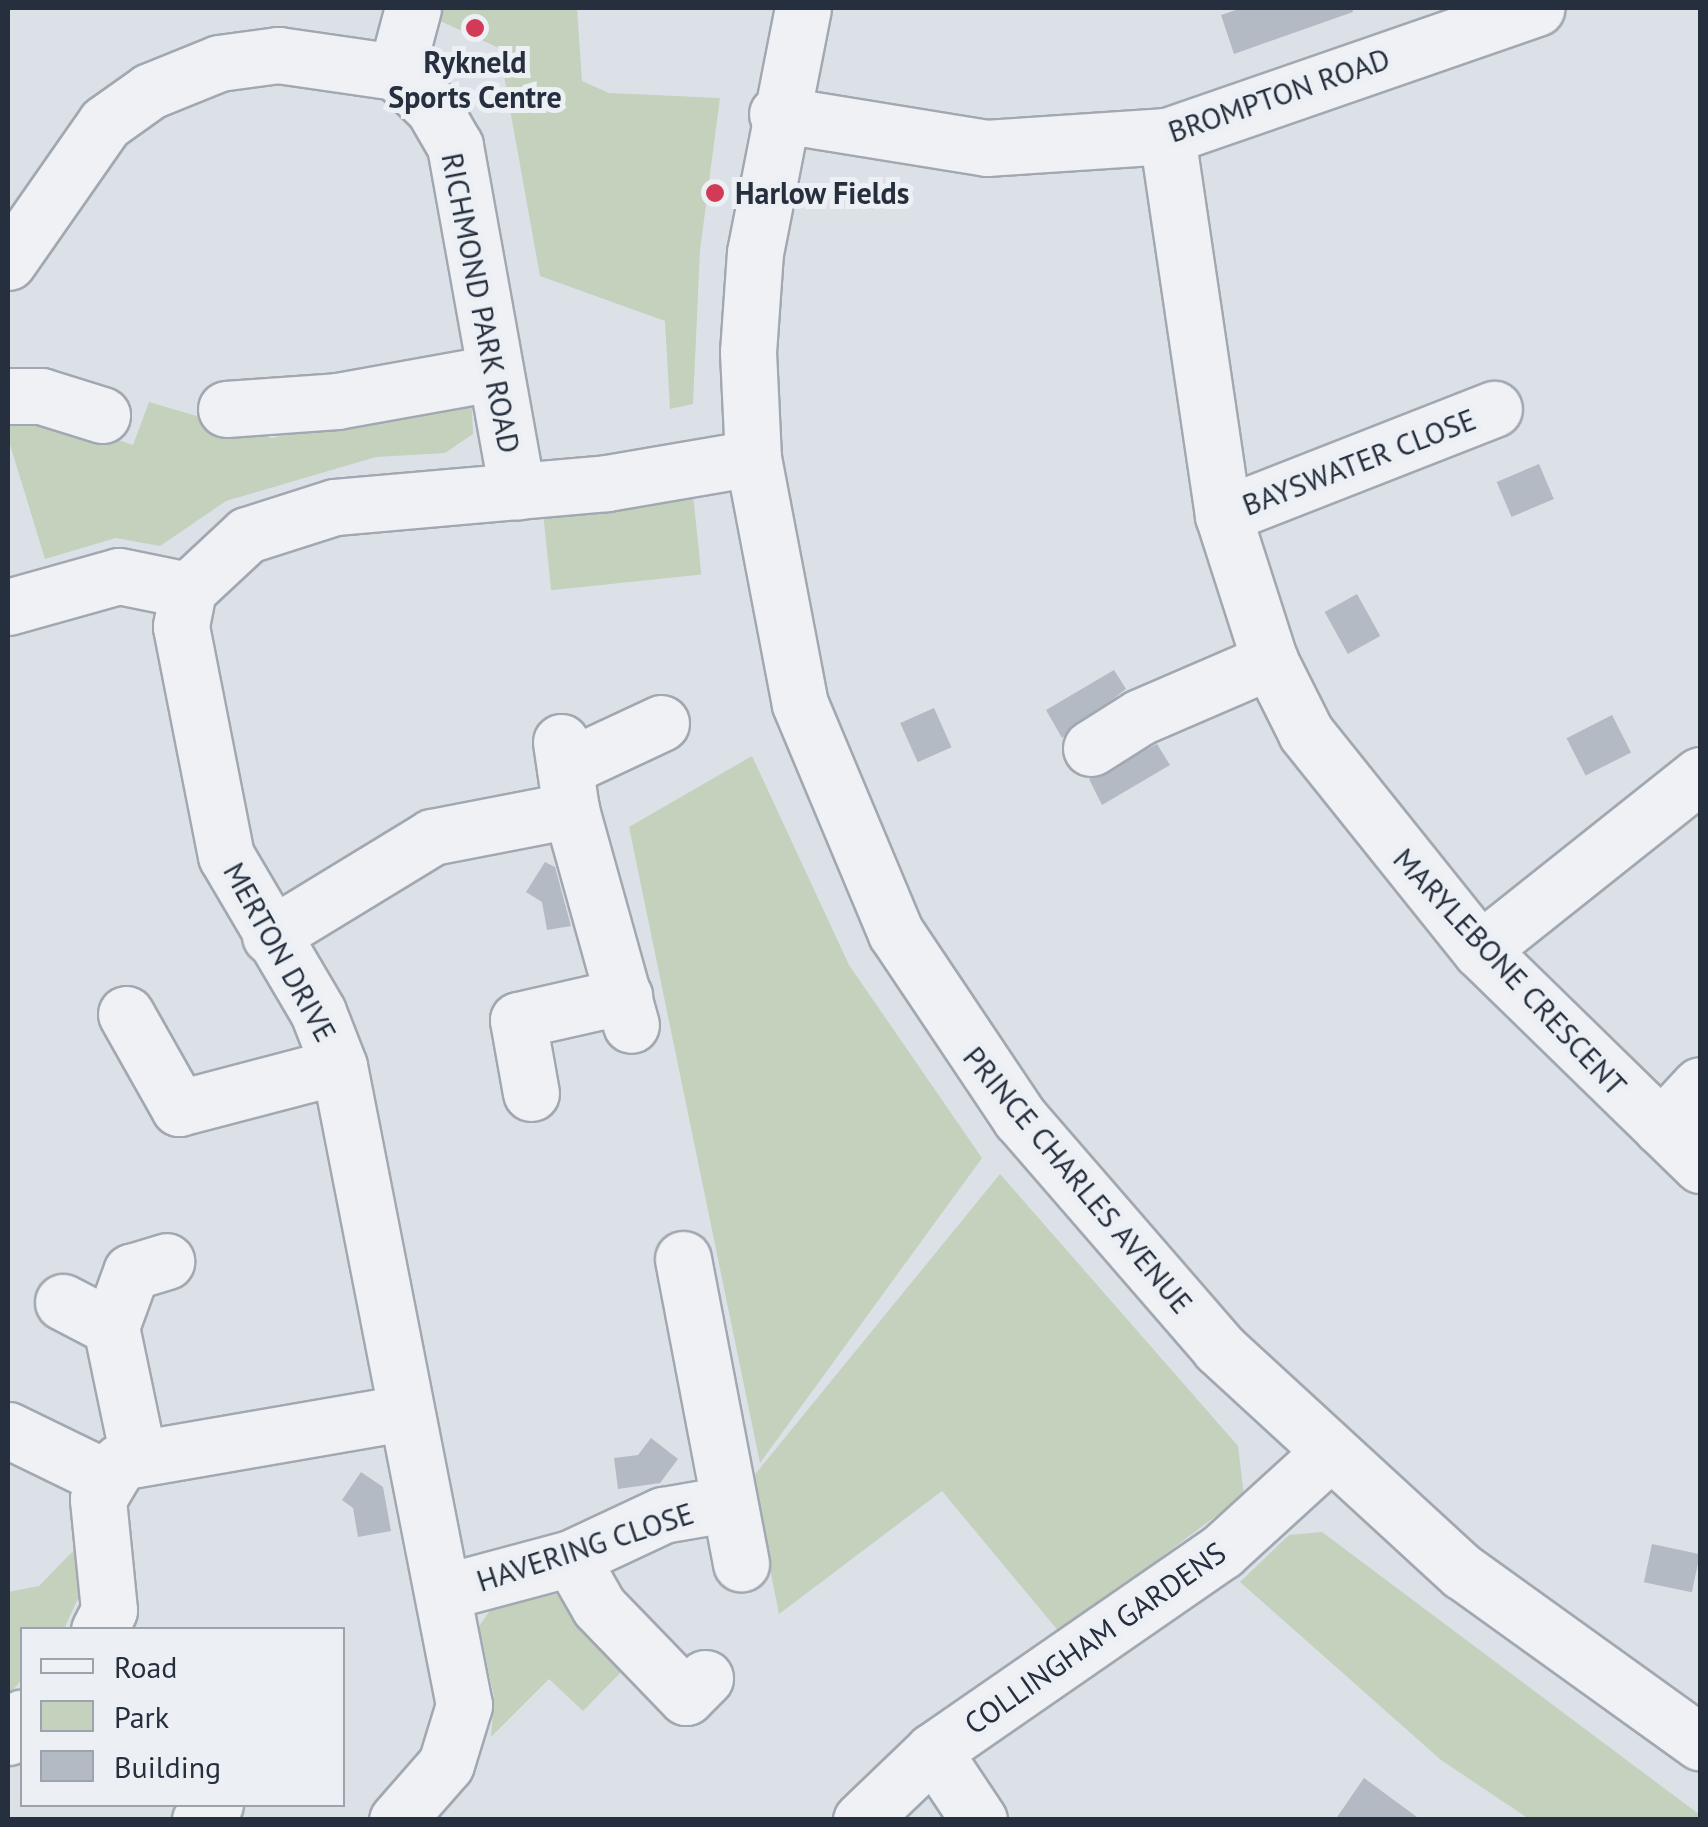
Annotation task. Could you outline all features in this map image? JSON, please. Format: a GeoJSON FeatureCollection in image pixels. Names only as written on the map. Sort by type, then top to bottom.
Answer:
{"type":"FeatureCollection","features":[{"type":"Feature","properties":{"kind":"street"},"geometry":{"type":"LineString","coordinates":[[8,262],[105,123],[150,91],[219,63],[278,55],[396,72],[413,8]]}},
{"type":"Feature","properties":{"kind":"street","name":"PRINCE CHARLES AVENUE"},"geometry":{"type":"LineString","coordinates":[[803,8],[777,114],[750,318],[753,458],[800,704],[896,933],[1020,1118],[1219,1348],[1326,1455],[1548,1638],[1700,1742]]}},
{"type":"Feature","properties":{"kind":"street","name":"BROMPTON ROAD"},"geometry":{"type":"LineString","coordinates":[[777,114],[986,148],[1167,136],[1457,20],[1536,8]]}},
{"type":"Feature","properties":{"kind":"street","name":"RICHMOND PARK ROAD"},"geometry":{"type":"LineString","coordinates":[[396,72],[433,108],[455,146],[517,491]]}},
{"type":"Feature","properties":{"kind":"street","name":"MARYLEBONE CRESCENT"},"geometry":{"type":"LineString","coordinates":[[1167,136],[1223,515],[1270,661],[1306,732],[1480,950],[1700,1165]]}},
{"type":"Feature","properties":{"kind":"street"},"geometry":{"type":"LineString","coordinates":[[226,409],[337,401],[493,373]]}},
{"type":"Feature","properties":{"kind":"street"},"geometry":{"type":"LineString","coordinates":[[8,396],[41,396],[102,415]]}},
{"type":"Feature","properties":{"kind":"street","name":"BAYSWATER CLOSE"},"geometry":{"type":"LineString","coordinates":[[1223,515],[1494,408]]}},
{"type":"Feature","properties":{"kind":"street"},"geometry":{"type":"LineString","coordinates":[[8,607],[119,576],[188,590],[247,535],[336,507],[517,491],[753,458]]}},
{"type":"Feature","properties":{"kind":"street","name":"MERTON DRIVE"},"geometry":{"type":"LineString","coordinates":[[188,590],[180,626],[226,856],[318,1012],[338,1066],[403,1413],[444,1592],[464,1705],[461,1733],[446,1764],[397,1820]]}},
{"type":"Feature","properties":{"kind":"street"},"geometry":{"type":"LineString","coordinates":[[1092,748],[1140,718],[1270,661]]}},
{"type":"Feature","properties":{"kind":"street"},"geometry":{"type":"LineString","coordinates":[[270,936],[432,837],[661,723]]}},
{"type":"Feature","properties":{"kind":"street"},"geometry":{"type":"LineString","coordinates":[[531,1093],[518,1020],[627,1011],[566,773]]}},
{"type":"Feature","properties":{"kind":"street"},"geometry":{"type":"LineString","coordinates":[[1480,950],[1700,775]]}},
{"type":"Feature","properties":{"kind":"street"},"geometry":{"type":"LineString","coordinates":[[126,1014],[179,1108],[338,1066]]}},
{"type":"Feature","properties":{"kind":"street"},"geometry":{"type":"LineString","coordinates":[[1660,1127],[1700,1084]]}},
{"type":"Feature","properties":{"kind":"street","name":"HAVERING CLOSE"},"geometry":{"type":"LineString","coordinates":[[683,1260],[741,1564]]}},
{"type":"Feature","properties":{"kind":"street"},"geometry":{"type":"LineString","coordinates":[[100,1627],[109,1610],[98,1500],[122,1466],[112,1327],[130,1272],[166,1261]]}},
{"type":"Feature","properties":{"kind":"street"},"geometry":{"type":"LineString","coordinates":[[63,1302],[112,1327]]}},
{"type":"Feature","properties":{"kind":"street"},"geometry":{"type":"LineString","coordinates":[[8,1430],[122,1466],[403,1413]]}},
{"type":"Feature","properties":{"kind":"street","name":"COLLINGHAM GARDENS"},"geometry":{"type":"LineString","coordinates":[[861,1820],[933,1751],[1222,1551],[1326,1455]]}},
{"type":"Feature","properties":{"kind":"street","name":"HAVERING CLOSE"},"geometry":{"type":"LineString","coordinates":[[444,1592],[571,1558],[663,1515],[727,1504]]}},
{"type":"Feature","properties":{"kind":"street"},"geometry":{"type":"LineString","coordinates":[[571,1558],[599,1607],[686,1697],[705,1678]]}},
{"type":"Feature","properties":{"kind":"street"},"geometry":{"type":"LineString","coordinates":[[933,1751],[979,1820]]}},
{"type":"Feature","properties":{"kind":"green space"},"geometry":{"type":"Polygon","coordinates":[[[412,8],[577,8],[582,81],[609,93],[720,98],[700,250],[693,404],[670,409],[665,321],[540,276],[499,48],[412,8]]]}},
{"type":"Feature","properties":{"kind":"green space"},"geometry":{"type":"Polygon","coordinates":[[[471,391],[473,434],[445,453],[376,457],[226,501],[160,546],[116,538],[45,559],[8,438],[8,416],[29,409],[133,445],[149,402],[272,438],[471,391]]]}},
{"type":"Feature","properties":{"kind":"green space"},"geometry":{"type":"Polygon","coordinates":[[[693,495],[701,575],[551,590],[543,511],[693,495]]]}},
{"type":"Feature","properties":{"kind":"green space"},"geometry":{"type":"Polygon","coordinates":[[[752,756],[849,965],[982,1158],[760,1463],[629,827],[752,756]]]}},
{"type":"Feature","properties":{"kind":"green space"},"geometry":{"type":"Polygon","coordinates":[[[1000,1174],[1238,1446],[1244,1495],[1060,1633],[942,1491],[779,1614],[752,1478],[1000,1174]]]}},
{"type":"Feature","properties":{"kind":"green space"},"geometry":{"type":"Polygon","coordinates":[[[1322,1532],[1700,1815],[1700,1819],[1529,1819],[1441,1760],[1240,1582],[1289,1535],[1322,1532]]]}},
{"type":"Feature","properties":{"kind":"green space"},"geometry":{"type":"Polygon","coordinates":[[[74,1550],[81,1592],[65,1627],[20,1627],[20,1681],[8,1696],[8,1592],[39,1586],[74,1550]]]}},
{"type":"Feature","properties":{"kind":"green space"},"geometry":{"type":"Polygon","coordinates":[[[570,1592],[629,1664],[583,1711],[549,1679],[491,1737],[494,1697],[479,1626],[495,1604],[570,1592]]]}},
{"type":"Feature","properties":{"kind":"building"},"geometry":{"type":"Polygon","coordinates":[[[1242,8],[1352,8],[1353,12],[1234,54],[1221,15],[1242,8]]]}},
{"type":"Feature","properties":{"kind":"building"},"geometry":{"type":"Polygon","coordinates":[[[1539,464],[1554,499],[1512,517],[1497,482],[1539,464]]]}},
{"type":"Feature","properties":{"kind":"building"},"geometry":{"type":"Polygon","coordinates":[[[1357,594],[1380,636],[1348,654],[1325,612],[1357,594]]]}},
{"type":"Feature","properties":{"kind":"building"},"geometry":{"type":"Polygon","coordinates":[[[1114,670],[1126,689],[1062,738],[1046,710],[1114,670]]]}},
{"type":"Feature","properties":{"kind":"building"},"geometry":{"type":"Polygon","coordinates":[[[934,708],[951,747],[918,762],[900,723],[934,708]]]}},
{"type":"Feature","properties":{"kind":"building"},"geometry":{"type":"Polygon","coordinates":[[[1612,715],[1631,752],[1586,776],[1567,738],[1612,715]]]}},
{"type":"Feature","properties":{"kind":"building"},"geometry":{"type":"Polygon","coordinates":[[[1157,744],[1170,765],[1102,805],[1089,779],[1157,744]]]}},
{"type":"Feature","properties":{"kind":"building"},"geometry":{"type":"Polygon","coordinates":[[[545,862],[555,867],[571,926],[547,930],[542,902],[526,892],[545,862]]]}},
{"type":"Feature","properties":{"kind":"building"},"geometry":{"type":"Polygon","coordinates":[[[651,1438],[678,1459],[660,1483],[618,1489],[614,1458],[638,1455],[651,1438]]]}},
{"type":"Feature","properties":{"kind":"building"},"geometry":{"type":"Polygon","coordinates":[[[361,1472],[383,1487],[391,1531],[358,1537],[353,1508],[342,1500],[361,1472]]]}},
{"type":"Feature","properties":{"kind":"building"},"geometry":{"type":"Polygon","coordinates":[[[1652,1544],[1700,1554],[1692,1592],[1644,1582],[1652,1544]]]}},
{"type":"Feature","properties":{"kind":"building"},"geometry":{"type":"Polygon","coordinates":[[[1364,1778],[1421,1820],[1335,1820],[1364,1778]]]}},
{"type":"Feature","properties":{"kind":"place","name":"Rykneld Sports Centre"},"geometry":{"type":"Point","coordinates":[475,28]}},
{"type":"Feature","properties":{"kind":"place","name":"Harlow Fields"},"geometry":{"type":"Point","coordinates":[715,193]}}]}
